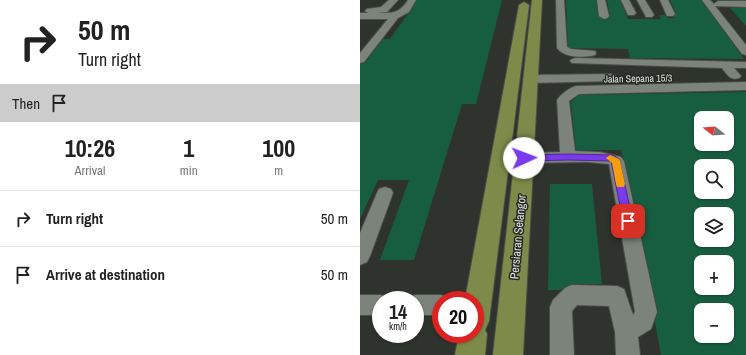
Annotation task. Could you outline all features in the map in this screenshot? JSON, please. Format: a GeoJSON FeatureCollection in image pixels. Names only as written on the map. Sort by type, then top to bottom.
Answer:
{"type":"FeatureCollection","features":[{"type":"Feature","properties":{"kind":"main road"},"geometry":{"type":"LineString","coordinates":[[479,291],[525,0]]}},
{"type":"Feature","properties":{"kind":"main road","name":"Persiaran Selangor"},"geometry":{"type":"LineString","coordinates":[[508,355],[537,0]]}},
{"type":"Feature","properties":{"kind":"main road"},"geometry":{"type":"LineString","coordinates":[[470,355],[472,343]]}},
{"type":"Feature","properties":{"kind":"street"},"geometry":{"type":"LineString","coordinates":[[362,15],[375,0]]}},
{"type":"Feature","properties":{"kind":"street"},"geometry":{"type":"LineString","coordinates":[[362,15],[384,10],[394,0]]}},
{"type":"Feature","properties":{"kind":"street"},"geometry":{"type":"LineString","coordinates":[[360,60],[395,16],[406,10],[412,0]]}},
{"type":"Feature","properties":{"kind":"street"},"geometry":{"type":"LineString","coordinates":[[560,0],[562,48],[573,52],[623,53],[625,63]]}},
{"type":"Feature","properties":{"kind":"street"},"geometry":{"type":"LineString","coordinates":[[601,0],[604,16]]}},
{"type":"Feature","properties":{"kind":"street"},"geometry":{"type":"LineString","coordinates":[[640,0],[649,15]]}},
{"type":"Feature","properties":{"kind":"street"},"geometry":{"type":"LineString","coordinates":[[664,0],[670,14]]}},
{"type":"Feature","properties":{"kind":"street"},"geometry":{"type":"LineString","coordinates":[[706,0],[746,52]]}},
{"type":"Feature","properties":{"kind":"street"},"geometry":{"type":"LineString","coordinates":[[621,2],[631,13]]}},
{"type":"Feature","properties":{"kind":"street"},"geometry":{"type":"LineString","coordinates":[[717,2],[746,4]]}},
{"type":"Feature","properties":{"kind":"street"},"geometry":{"type":"LineString","coordinates":[[717,2],[746,38]]}},
{"type":"Feature","properties":{"kind":"street"},"geometry":{"type":"LineString","coordinates":[[726,13],[746,13]]}},
{"type":"Feature","properties":{"kind":"street"},"geometry":{"type":"LineString","coordinates":[[362,15],[395,16]]}},
{"type":"Feature","properties":{"kind":"street"},"geometry":{"type":"LineString","coordinates":[[576,61],[746,65]]}},
{"type":"Feature","properties":{"kind":"street"},"geometry":{"type":"LineString","coordinates":[[725,65],[741,76]]}},
{"type":"Feature","properties":{"kind":"street","name":"Jalan Sepana 15/3"},"geometry":{"type":"LineString","coordinates":[[531,79],[741,76]]}},
{"type":"Feature","properties":{"kind":"street"},"geometry":{"type":"LineString","coordinates":[[568,157],[563,100],[576,90],[746,86]]}},
{"type":"Feature","properties":{"kind":"street"},"geometry":{"type":"LineString","coordinates":[[524,158],[613,158],[616,161],[646,312],[643,321],[626,332]]}},
{"type":"Feature","properties":{"kind":"street"},"geometry":{"type":"LineString","coordinates":[[360,256],[385,193]]}},
{"type":"Feature","properties":{"kind":"street"},"geometry":{"type":"LineString","coordinates":[[562,355],[561,307],[572,295],[617,296],[626,332],[628,355]]}},
{"type":"Feature","properties":{"kind":"street"},"geometry":{"type":"LineString","coordinates":[[360,305],[372,305]]}},
{"type":"Feature","properties":{"kind":"building"},"geometry":{"type":"Polygon","coordinates":[[[417,0],[502,0],[476,104],[462,104],[414,260],[380,260],[409,180],[378,180],[360,219],[360,64],[365,63],[383,39],[390,39],[410,13],[417,0]]]}},
{"type":"Feature","properties":{"kind":"building"},"geometry":{"type":"Polygon","coordinates":[[[566,0],[596,0],[598,16],[604,20],[610,16],[607,0],[620,0],[628,19],[661,19],[659,15],[665,15],[667,18],[673,18],[676,13],[670,0],[701,0],[744,59],[630,58],[628,49],[571,48],[568,46],[566,0]]]}},
{"type":"Feature","properties":{"kind":"building"},"geometry":{"type":"Polygon","coordinates":[[[730,8],[746,8],[746,26],[732,10],[730,8]]]}},
{"type":"Feature","properties":{"kind":"building"},"geometry":{"type":"Polygon","coordinates":[[[746,92],[746,355],[661,355],[655,322],[658,312],[625,161],[621,150],[576,150],[571,102],[579,95],[746,92]]]}},
{"type":"Feature","properties":{"kind":"building"},"geometry":{"type":"Polygon","coordinates":[[[550,184],[592,184],[602,284],[572,284],[561,290],[548,290],[550,184]]]}},
{"type":"Feature","properties":{"kind":"slow traffic"},"geometry":{"type":"LineString","coordinates":[[610,158],[613,158],[616,161],[621,184]]}},
{"type":"Feature","properties":{"kind":"route"},"geometry":{"type":"LineString","coordinates":[[524,158],[613,158],[616,161],[628,221]]}}]}
